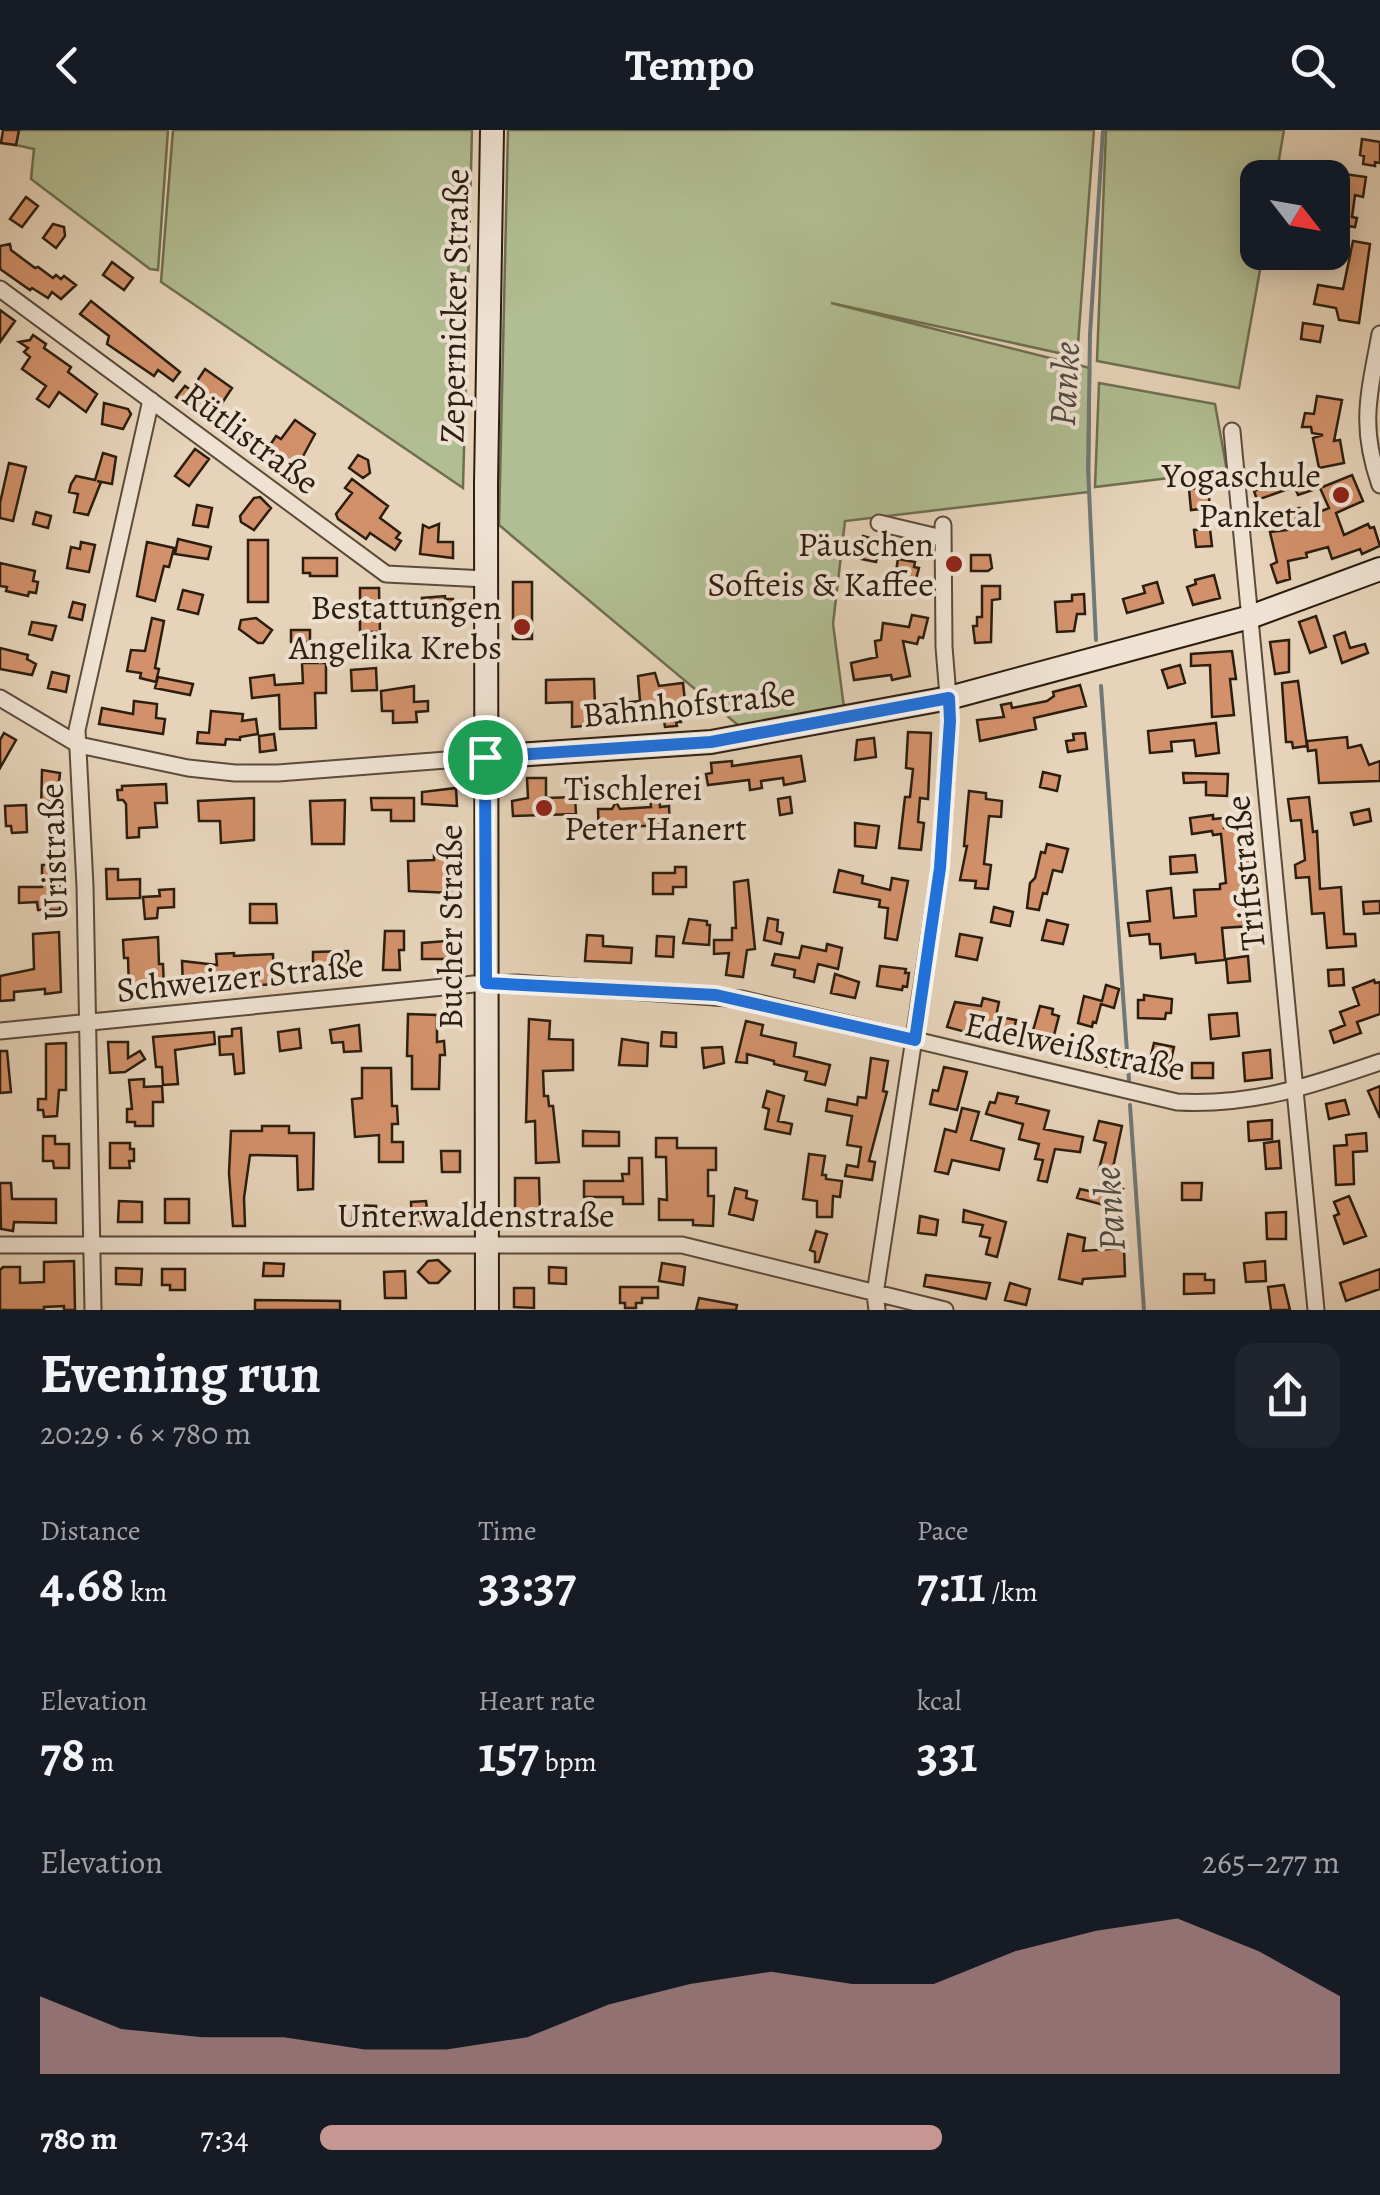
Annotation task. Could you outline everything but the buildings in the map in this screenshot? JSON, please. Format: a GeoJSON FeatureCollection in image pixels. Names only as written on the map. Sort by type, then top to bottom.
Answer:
{"type":"FeatureCollection","features":[{"type":"Feature","properties":{"kind":"main road","name":"Zepernicker Straße"},"geometry":{"type":"LineString","coordinates":[[486,484],[492,130]]}},
{"type":"Feature","properties":{"kind":"main road","name":"Bucher Straße"},"geometry":{"type":"LineString","coordinates":[[486,484],[487,1310]]}},
{"type":"Feature","properties":{"kind":"main road","name":"Bahnhofstraße"},"geometry":{"type":"LineString","coordinates":[[485,757],[711,742],[949,698],[1250,618],[1380,569]]}},
{"type":"Feature","properties":{"kind":"street","name":"Rütlistraße"},"geometry":{"type":"LineString","coordinates":[[0,289],[386,574],[486,579]]}},
{"type":"Feature","properties":{"kind":"street"},"geometry":{"type":"LineString","coordinates":[[1380,334],[1366,408],[1366,433],[1380,485]]}},
{"type":"Feature","properties":{"kind":"street","name":"Uristraße"},"geometry":{"type":"LineString","coordinates":[[94,1310],[77,730],[151,400]]}},
{"type":"Feature","properties":{"kind":"street","name":"Triftstraße"},"geometry":{"type":"LineString","coordinates":[[1232,431],[1316,1310]]}},
{"type":"Feature","properties":{"kind":"street"},"geometry":{"type":"LineString","coordinates":[[876,1302],[940,868],[950,721],[942,531],[879,524]]}},
{"type":"Feature","properties":{"kind":"street","name":"Bahnhofstraße"},"geometry":{"type":"LineString","coordinates":[[0,698],[79,745],[188,768],[284,773],[485,757]]}},
{"type":"Feature","properties":{"kind":"street","name":"Edelweißstraße"},"geometry":{"type":"LineString","coordinates":[[486,983],[716,995],[1177,1102],[1241,1102],[1296,1090],[1380,1062]]}},
{"type":"Feature","properties":{"kind":"street","name":"Schweizer Straße"},"geometry":{"type":"LineString","coordinates":[[0,1031],[486,983]]}},
{"type":"Feature","properties":{"kind":"street","name":"Unterwaldenstraße"},"geometry":{"type":"LineString","coordinates":[[0,1246],[682,1245],[876,1302],[945,1310]]}},
{"type":"Feature","properties":{"kind":"green space"},"geometry":{"type":"Polygon","coordinates":[[[19,130],[168,130],[158,270],[150,269],[31,179],[34,149],[16,145],[19,130]]]}},
{"type":"Feature","properties":{"kind":"green space"},"geometry":{"type":"Polygon","coordinates":[[[173,130],[472,130],[463,488],[161,282],[173,130]]]}},
{"type":"Feature","properties":{"kind":"green space"},"geometry":{"type":"Polygon","coordinates":[[[508,130],[1094,130],[1077,357],[831,303],[1090,368],[1089,492],[845,521],[833,624],[845,715],[751,736],[499,525],[508,130]]]}},
{"type":"Feature","properties":{"kind":"green space"},"geometry":{"type":"Polygon","coordinates":[[[1106,130],[1284,130],[1279,160],[1240,160],[1240,270],[1260,270],[1239,388],[1097,361],[1106,130]]]}},
{"type":"Feature","properties":{"kind":"green space"},"geometry":{"type":"Polygon","coordinates":[[[1099,383],[1215,404],[1227,471],[1095,487],[1099,383]]]}},
{"type":"Feature","properties":{"kind":"waterway","name":"Panke"},"geometry":{"type":"LineString","coordinates":[[1096,640],[1088,469],[1090,334],[1103,130]]}},
{"type":"Feature","properties":{"kind":"waterway","name":"Panke"},"geometry":{"type":"LineString","coordinates":[[1101,686],[1129,1080]]}},
{"type":"Feature","properties":{"kind":"waterway","name":"Panke"},"geometry":{"type":"LineString","coordinates":[[1130,1105],[1144,1310]]}},
{"type":"Feature","properties":{"kind":"place","name":"Yogaschule Panketal"},"geometry":{"type":"Point","coordinates":[1341,495]}},
{"type":"Feature","properties":{"kind":"place","name":"Päuschen Softeis & Kaffee"},"geometry":{"type":"Point","coordinates":[954,564]}},
{"type":"Feature","properties":{"kind":"place","name":"Bestattungen Angelika Krebs"},"geometry":{"type":"Point","coordinates":[522,627]}},
{"type":"Feature","properties":{"kind":"place","name":"Tischlerei Peter Hanert"},"geometry":{"type":"Point","coordinates":[544,808]}},
{"type":"Feature","properties":{"kind":"route"},"geometry":{"type":"LineString","coordinates":[[949,698],[940,868],[915,1040],[716,995],[486,983],[485,757],[711,742],[949,698]]}}]}
